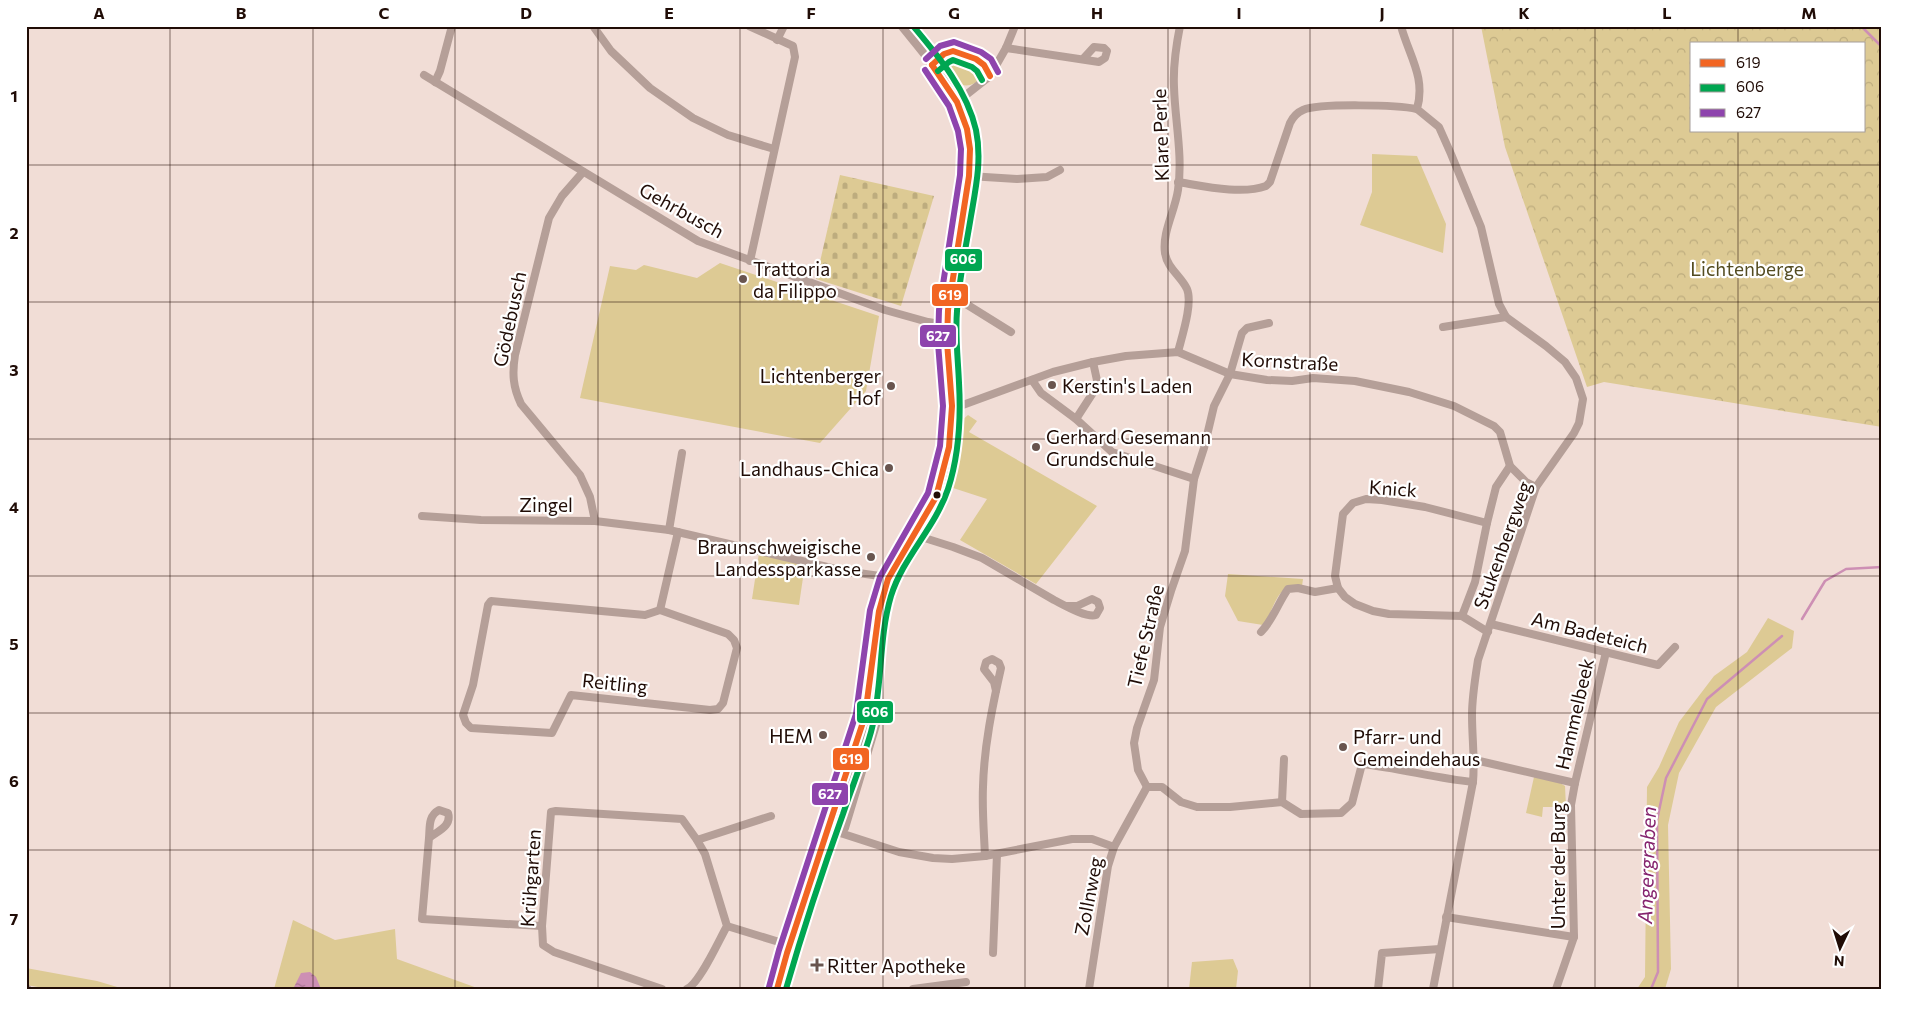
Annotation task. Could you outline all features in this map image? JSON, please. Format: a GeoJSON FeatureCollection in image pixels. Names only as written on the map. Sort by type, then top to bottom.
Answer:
{"type":"FeatureCollection","features":[{"type":"Feature","properties":{"kind":"street"},"geometry":{"type":"LineString","coordinates":[[435,82],[440,71],[451,26]]}},
{"type":"Feature","properties":{"kind":"street"},"geometry":{"type":"LineString","coordinates":[[593,26],[611,51],[650,88],[693,118],[728,135],[774,149]]}},
{"type":"Feature","properties":{"kind":"street"},"geometry":{"type":"LineString","coordinates":[[749,26],[793,46],[795,57],[750,261]]}},
{"type":"Feature","properties":{"kind":"street"},"geometry":{"type":"LineString","coordinates":[[777,40],[784,26]]}},
{"type":"Feature","properties":{"kind":"street"},"geometry":{"type":"LineString","coordinates":[[777,989],[789,945],[867,709],[878,611],[888,579],[927,515],[940,488],[950,440],[952,406],[947,325],[969,176],[970,149],[967,129],[957,102],[902,26]]}},
{"type":"Feature","properties":{"kind":"street"},"geometry":{"type":"LineString","coordinates":[[957,102],[990,76],[1006,48],[1015,26]]}},
{"type":"Feature","properties":{"kind":"street","name":"Klare Perle"},"geometry":{"type":"LineString","coordinates":[[1178,352],[1190,298],[1186,288],[1168,265],[1165,254],[1165,240],[1178,191],[1179,144],[1174,87],[1174,62],[1180,26]]}},
{"type":"Feature","properties":{"kind":"street"},"geometry":{"type":"LineString","coordinates":[[1401,26],[1418,72],[1420,84],[1417,109]]}},
{"type":"Feature","properties":{"kind":"street"},"geometry":{"type":"LineString","coordinates":[[1006,48],[1083,60]]}},
{"type":"Feature","properties":{"kind":"street"},"geometry":{"type":"LineString","coordinates":[[932,65],[944,54],[954,51],[976,59],[984,65],[990,76]]}},
{"type":"Feature","properties":{"kind":"street","name":"Gehrbusch"},"geometry":{"type":"LineString","coordinates":[[424,75],[698,241],[885,310],[928,322],[947,325]]}},
{"type":"Feature","properties":{"kind":"street"},"geometry":{"type":"LineString","coordinates":[[1178,182],[1224,188],[1248,189],[1266,186],[1270,182],[1290,123],[1295,115],[1302,110],[1319,106],[1388,106],[1417,109],[1439,127],[1451,154],[1481,227],[1500,304],[1506,317],[1444,327]]}},
{"type":"Feature","properties":{"kind":"street"},"geometry":{"type":"LineString","coordinates":[[969,176],[1017,179],[1047,178],[1060,170]]}},
{"type":"Feature","properties":{"kind":"street","name":"Gödebusch"},"geometry":{"type":"LineString","coordinates":[[583,172],[562,196],[549,218],[512,374],[515,391],[521,404],[580,475],[590,496],[595,521]]}},
{"type":"Feature","properties":{"kind":"street"},"geometry":{"type":"LineString","coordinates":[[950,297],[958,299],[1011,332]]}},
{"type":"Feature","properties":{"kind":"street","name":"Stukenbergweg"},"geometry":{"type":"LineString","coordinates":[[1433,989],[1473,782],[1475,760],[1472,715],[1473,690],[1478,660],[1536,488],[1574,434],[1579,424],[1582,399],[1576,378],[1565,362],[1506,317]]}},
{"type":"Feature","properties":{"kind":"street","name":"Tiefe Straße"},"geometry":{"type":"LineString","coordinates":[[1147,788],[1138,770],[1134,744],[1137,728],[1154,680],[1160,628],[1185,551],[1194,479],[1214,406],[1230,374],[1244,330],[1252,326],[1270,323]]}},
{"type":"Feature","properties":{"kind":"street","name":"Kornstraße"},"geometry":{"type":"LineString","coordinates":[[952,406],[966,404],[1032,380],[1093,362],[1126,356],[1178,352],[1230,374],[1275,381],[1313,378],[1355,381],[1409,392],[1454,406],[1494,426],[1500,432],[1510,466],[1526,482],[1536,488]]}},
{"type":"Feature","properties":{"kind":"street"},"geometry":{"type":"LineString","coordinates":[[1076,419],[1098,385],[1093,362]]}},
{"type":"Feature","properties":{"kind":"street"},"geometry":{"type":"LineString","coordinates":[[1032,380],[1042,393],[1076,419],[1112,452],[1194,479]]}},
{"type":"Feature","properties":{"kind":"street"},"geometry":{"type":"LineString","coordinates":[[669,530],[682,454]]}},
{"type":"Feature","properties":{"kind":"street"},"geometry":{"type":"LineString","coordinates":[[1462,616],[1480,564],[1496,487],[1510,466]]}},
{"type":"Feature","properties":{"kind":"street","name":"Knick"},"geometry":{"type":"LineString","coordinates":[[1338,588],[1335,576],[1343,514],[1353,503],[1366,499],[1382,500],[1425,507],[1487,523]]}},
{"type":"Feature","properties":{"kind":"street","name":"Zingel"},"geometry":{"type":"LineString","coordinates":[[422,516],[498,520],[595,521],[669,530],[844,571],[880,576],[888,579]]}},
{"type":"Feature","properties":{"kind":"street"},"geometry":{"type":"LineString","coordinates":[[660,610],[678,532]]}},
{"type":"Feature","properties":{"kind":"street"},"geometry":{"type":"LineString","coordinates":[[915,535],[952,546],[982,558],[1066,606]]}},
{"type":"Feature","properties":{"kind":"street"},"geometry":{"type":"LineString","coordinates":[[1261,632],[1273,616],[1288,589],[1298,588],[1315,592],[1338,588],[1345,597],[1355,604],[1373,610],[1389,614],[1462,616],[1489,628]]}},
{"type":"Feature","properties":{"kind":"street","name":"Reitling"},"geometry":{"type":"LineString","coordinates":[[497,600],[645,615],[660,610],[728,634],[734,640],[737,648],[735,657],[723,703],[718,708],[710,710],[571,695],[552,733],[471,728],[466,723],[463,715],[473,685],[488,605],[491,601],[497,600]]}},
{"type":"Feature","properties":{"kind":"street","name":"Am Badeteich"},"geometry":{"type":"LineString","coordinates":[[1489,628],[1606,652],[1658,665],[1675,647]]}},
{"type":"Feature","properties":{"kind":"street","name":"Hammelbeek"},"geometry":{"type":"LineString","coordinates":[[1575,784],[1606,652]]}},
{"type":"Feature","properties":{"kind":"street"},"geometry":{"type":"LineString","coordinates":[[985,856],[984,764],[996,691]]}},
{"type":"Feature","properties":{"kind":"street"},"geometry":{"type":"LineString","coordinates":[[841,833],[845,828],[879,715],[879,712],[867,709]]}},
{"type":"Feature","properties":{"kind":"street"},"geometry":{"type":"LineString","coordinates":[[1282,802],[1284,759]]}},
{"type":"Feature","properties":{"kind":"street","name":"Unter der Burg"},"geometry":{"type":"LineString","coordinates":[[1475,760],[1575,784],[1571,805],[1574,937],[1556,989]]}},
{"type":"Feature","properties":{"kind":"street"},"geometry":{"type":"LineString","coordinates":[[1147,788],[1157,786],[1166,789],[1186,804],[1197,807],[1230,807],[1282,802],[1301,814],[1341,814],[1352,803],[1362,764],[1391,767],[1441,779],[1473,782]]}},
{"type":"Feature","properties":{"kind":"street","name":"Zollnweg"},"geometry":{"type":"LineString","coordinates":[[1089,989],[1108,866],[1114,847],[1147,788]]}},
{"type":"Feature","properties":{"kind":"street","name":"Krühgarten"},"geometry":{"type":"LineString","coordinates":[[662,989],[554,952],[543,944],[542,926],[551,812],[682,819],[705,854],[727,926]]}},
{"type":"Feature","properties":{"kind":"street"},"geometry":{"type":"LineString","coordinates":[[697,840],[771,816]]}},
{"type":"Feature","properties":{"kind":"street"},"geometry":{"type":"LineString","coordinates":[[828,829],[899,852],[933,858],[952,859],[985,856],[1072,838],[1092,839],[1114,847]]}},
{"type":"Feature","properties":{"kind":"street"},"geometry":{"type":"LineString","coordinates":[[429,838],[422,919],[542,926]]}},
{"type":"Feature","properties":{"kind":"street"},"geometry":{"type":"LineString","coordinates":[[993,953],[998,854]]}},
{"type":"Feature","properties":{"kind":"street"},"geometry":{"type":"LineString","coordinates":[[1446,917],[1574,937]]}},
{"type":"Feature","properties":{"kind":"street"},"geometry":{"type":"LineString","coordinates":[[688,989],[700,975],[727,926],[789,945]]}},
{"type":"Feature","properties":{"kind":"street"},"geometry":{"type":"LineString","coordinates":[[1378,989],[1382,952],[1440,949]]}},
{"type":"Feature","properties":{"kind":"street"},"geometry":{"type":"LineString","coordinates":[[913,989],[966,982]]}},
{"type":"Feature","properties":{"kind":"green space","name":"Lichtenberge"},"geometry":{"type":"Polygon","coordinates":[[[1481,26],[1882,26],[1882,427],[1604,382],[1587,387],[1505,147],[1481,26]]]}},
{"type":"Feature","properties":{"kind":"green space"},"geometry":{"type":"Polygon","coordinates":[[[950,59],[968,62],[979,68],[982,77],[971,85],[961,85],[943,69],[944,63],[950,59]]]}},
{"type":"Feature","properties":{"kind":"green space"},"geometry":{"type":"Polygon","coordinates":[[[1372,154],[1417,156],[1446,224],[1443,253],[1360,225],[1372,192],[1372,154]]]}},
{"type":"Feature","properties":{"kind":"green space"},"geometry":{"type":"Polygon","coordinates":[[[840,175],[934,196],[901,306],[816,279],[840,175]]]}},
{"type":"Feature","properties":{"kind":"green space"},"geometry":{"type":"Polygon","coordinates":[[[720,263],[879,316],[866,391],[820,443],[580,398],[610,266],[636,270],[644,265],[697,278],[720,263]]]}},
{"type":"Feature","properties":{"kind":"green space"},"geometry":{"type":"Polygon","coordinates":[[[968,415],[977,421],[969,432],[1097,506],[1036,584],[960,540],[987,499],[950,487],[959,444],[957,436],[961,421],[968,415]]]}},
{"type":"Feature","properties":{"kind":"green space"},"geometry":{"type":"Polygon","coordinates":[[[759,553],[805,564],[799,605],[752,599],[759,553]]]}},
{"type":"Feature","properties":{"kind":"green space"},"geometry":{"type":"Polygon","coordinates":[[[1228,574],[1303,579],[1302,586],[1286,589],[1281,593],[1263,625],[1238,621],[1225,596],[1228,574]]]}},
{"type":"Feature","properties":{"kind":"green space"},"geometry":{"type":"Polygon","coordinates":[[[1768,618],[1794,631],[1792,648],[1716,707],[1679,773],[1668,825],[1671,969],[1665,989],[1637,989],[1645,977],[1647,787],[1659,767],[1679,722],[1714,676],[1747,652],[1768,618]]]}},
{"type":"Feature","properties":{"kind":"green space"},"geometry":{"type":"Polygon","coordinates":[[[1534,777],[1565,786],[1566,807],[1543,807],[1542,817],[1526,813],[1534,777]]]}},
{"type":"Feature","properties":{"kind":"green space"},"geometry":{"type":"Polygon","coordinates":[[[293,920],[335,940],[395,929],[397,959],[480,989],[274,989],[293,920]]]}},
{"type":"Feature","properties":{"kind":"green space"},"geometry":{"type":"Polygon","coordinates":[[[1233,959],[1238,971],[1236,989],[1189,989],[1192,962],[1233,959]]]}},
{"type":"Feature","properties":{"kind":"green space"},"geometry":{"type":"Polygon","coordinates":[[[26,968],[97,981],[124,989],[50,989],[26,985],[26,968]]]}},
{"type":"Feature","properties":{"kind":"water"},"geometry":{"type":"Polygon","coordinates":[[[310,972],[316,977],[321,989],[293,989],[301,973],[310,972]]]}},
{"type":"Feature","properties":{"kind":"waterway","name":"Angergraben"},"geometry":{"type":"LineString","coordinates":[[1861,26],[1882,47]]}},
{"type":"Feature","properties":{"kind":"waterway","name":"Angergraben"},"geometry":{"type":"LineString","coordinates":[[1802,619],[1825,581],[1846,569],[1882,567]]}},
{"type":"Feature","properties":{"kind":"waterway","name":"Angergraben"},"geometry":{"type":"LineString","coordinates":[[1651,989],[1658,972],[1657,820],[1666,778],[1707,699],[1782,636]]}},
{"type":"Feature","properties":{"kind":"transit line","name":"606"},"geometry":{"type":"LineString","coordinates":[[786,989],[813,901],[871,732],[875,715],[884,630],[891,596],[903,568],[942,503],[952,476],[957,450],[960,410],[956,338],[957,311],[976,184],[978,141],[972,115],[959,88],[942,62],[913,26]]}},
{"type":"Feature","properties":{"kind":"transit line","name":"627"},"geometry":{"type":"LineString","coordinates":[[926,59],[940,46],[954,42],[981,52],[991,59],[998,72]]}},
{"type":"Feature","properties":{"kind":"transit line","name":"619"},"geometry":{"type":"LineString","coordinates":[[932,65],[944,54],[953,51],[976,59],[984,65],[990,76]]}},
{"type":"Feature","properties":{"kind":"transit line","name":"606"},"geometry":{"type":"LineString","coordinates":[[938,71],[953,60],[972,67],[977,71],[982,80]]}},
{"type":"Feature","properties":{"kind":"transit line","name":"619"},"geometry":{"type":"LineString","coordinates":[[777,989],[787,953],[865,716],[879,611],[888,579],[936,497],[949,447],[952,406],[947,342],[948,310],[969,176],[970,149],[967,129],[957,102],[932,65]]}},
{"type":"Feature","properties":{"kind":"transit line","name":"627"},"geometry":{"type":"LineString","coordinates":[[769,987],[779,950],[856,714],[870,610],[880,577],[928,493],[940,446],[943,406],[938,343],[939,310],[960,175],[961,149],[958,131],[949,106],[925,70]]}},
{"type":"Feature","properties":{"kind":"place","name":"Trattoria da Filippo"},"geometry":{"type":"Point","coordinates":[743,279]}},
{"type":"Feature","properties":{"kind":"place","name":"Kerstin's Laden"},"geometry":{"type":"Point","coordinates":[1052,385]}},
{"type":"Feature","properties":{"kind":"place","name":"Lichtenberger Hof"},"geometry":{"type":"Point","coordinates":[891,386]}},
{"type":"Feature","properties":{"kind":"place","name":"Gerhard Gesemann Grundschule"},"geometry":{"type":"Point","coordinates":[1036,447]}},
{"type":"Feature","properties":{"kind":"place","name":"Landhaus-Chica"},"geometry":{"type":"Point","coordinates":[889,468]}},
{"type":"Feature","properties":{"kind":"place","name":"Braunschweigische Landessparkasse"},"geometry":{"type":"Point","coordinates":[871,557]}},
{"type":"Feature","properties":{"kind":"place","name":"HEM"},"geometry":{"type":"Point","coordinates":[823,735]}},
{"type":"Feature","properties":{"kind":"place","name":"Pfarr- und Gemeindehaus"},"geometry":{"type":"Point","coordinates":[1343,747]}},
{"type":"Feature","properties":{"kind":"place","name":"Ritter Apotheke"},"geometry":{"type":"Point","coordinates":[817,965]}}]}
